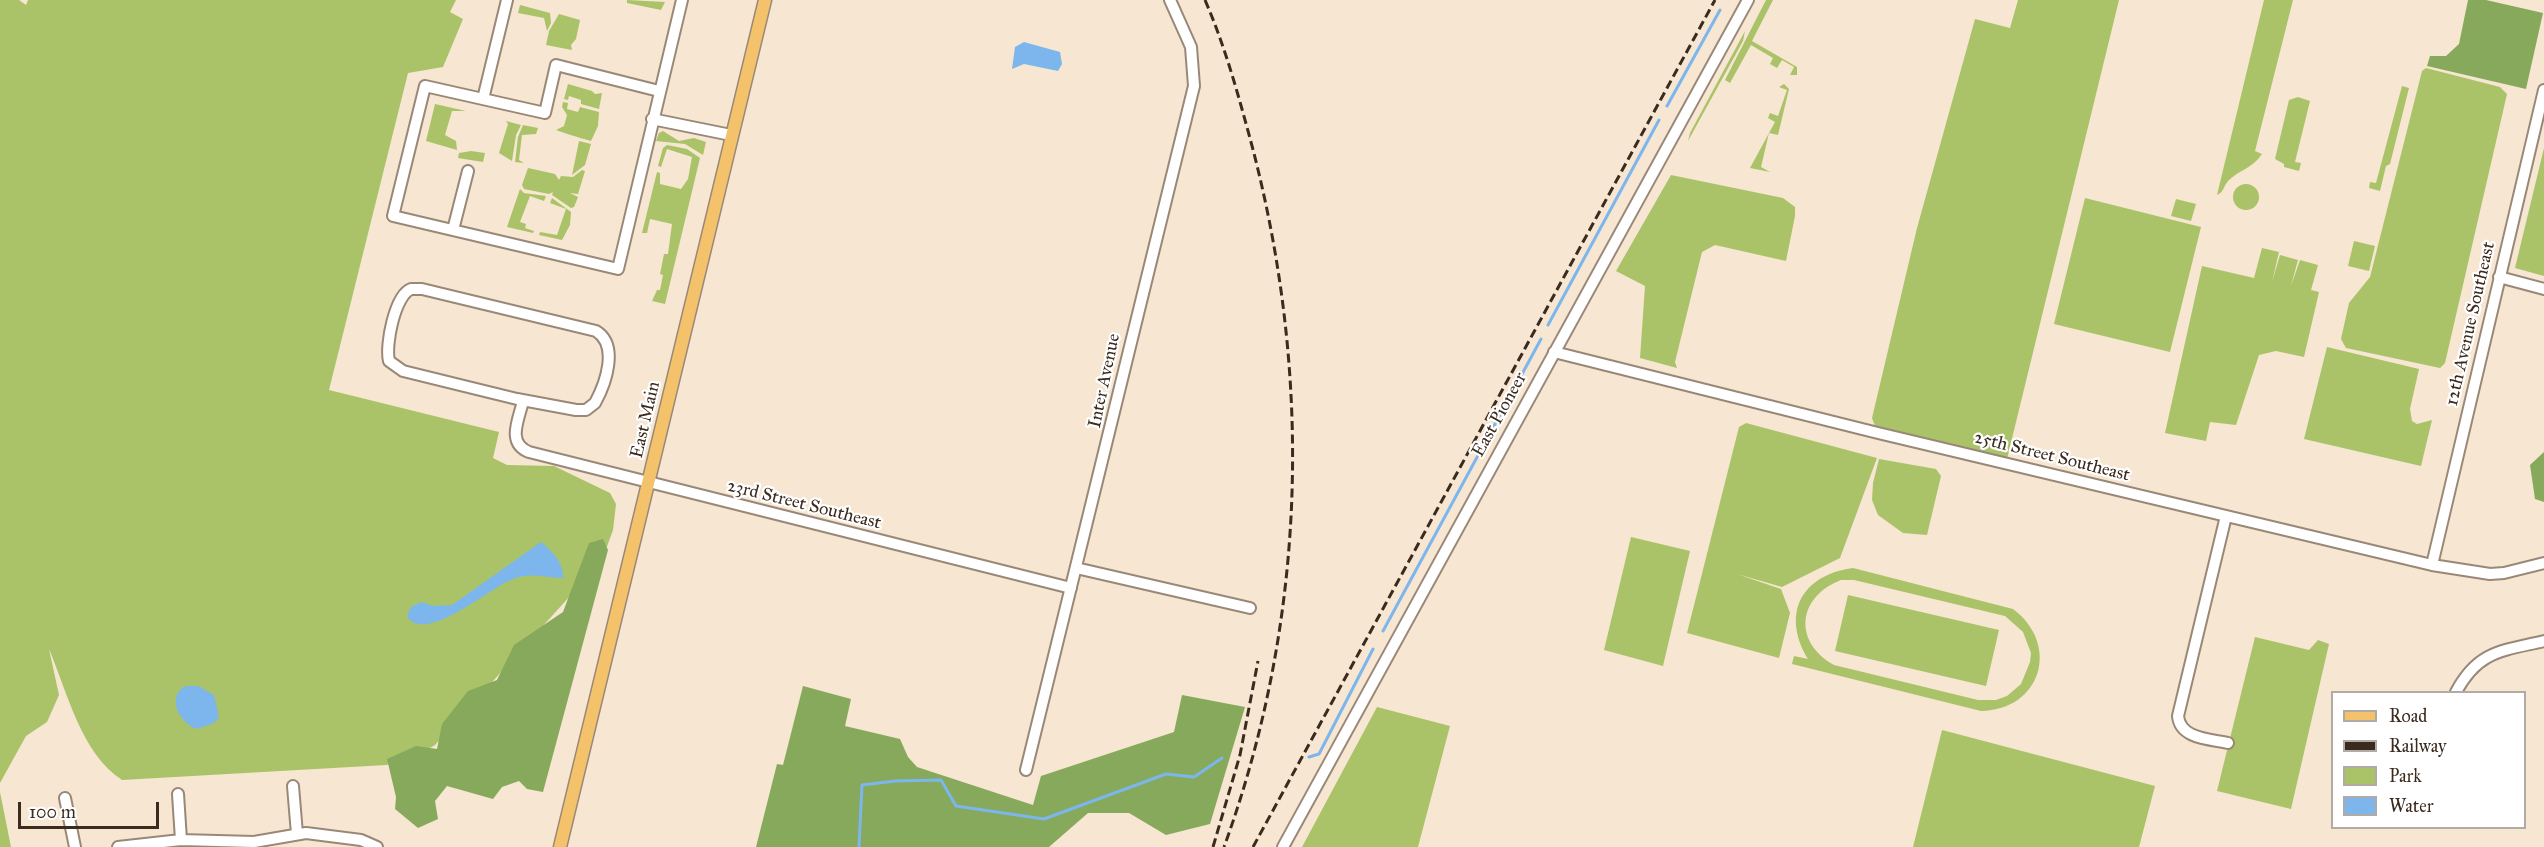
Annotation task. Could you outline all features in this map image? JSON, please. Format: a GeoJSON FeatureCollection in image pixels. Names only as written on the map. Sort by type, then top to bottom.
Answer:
{"type":"FeatureCollection","features":[{"type":"Feature","properties":{"kind":"main road","name":"East Main"},"geometry":{"type":"LineString","coordinates":[[560,847],[765,0]]}},
{"type":"Feature","properties":{"kind":"street"},"geometry":{"type":"LineString","coordinates":[[483,99],[507,0]]}},
{"type":"Feature","properties":{"kind":"street"},"geometry":{"type":"LineString","coordinates":[[659,91],[556,65],[544,113],[424,86],[393,216],[618,269],[682,0]]}},
{"type":"Feature","properties":{"kind":"street","name":"Inter Avenue"},"geometry":{"type":"LineString","coordinates":[[1026,770],[1194,86],[1191,47],[1170,0]]}},
{"type":"Feature","properties":{"kind":"street","name":"East Pioneer"},"geometry":{"type":"LineString","coordinates":[[1283,847],[1748,0]]}},
{"type":"Feature","properties":{"kind":"street","name":"12th Avenue Southeast"},"geometry":{"type":"LineString","coordinates":[[2432,565],[2544,90]]}},
{"type":"Feature","properties":{"kind":"street"},"geometry":{"type":"LineString","coordinates":[[652,119],[731,135]]}},
{"type":"Feature","properties":{"kind":"street"},"geometry":{"type":"LineString","coordinates":[[453,230],[468,171]]}},
{"type":"Feature","properties":{"kind":"street"},"geometry":{"type":"LineString","coordinates":[[2499,278],[2544,289]]}},
{"type":"Feature","properties":{"kind":"street"},"geometry":{"type":"LineString","coordinates":[[411,289],[422,289],[596,331],[604,338],[610,353],[598,397],[591,406],[576,410],[524,401],[403,371],[389,361],[387,345],[403,294],[411,289]]}},
{"type":"Feature","properties":{"kind":"street","name":"25th Street Southeast"},"geometry":{"type":"LineString","coordinates":[[1554,352],[2432,565],[2476,573],[2505,573],[2544,563]]}},
{"type":"Feature","properties":{"kind":"street","name":"23rd Street Southeast"},"geometry":{"type":"LineString","coordinates":[[524,401],[515,438],[520,447],[530,452],[649,484],[1071,588]]}},
{"type":"Feature","properties":{"kind":"street"},"geometry":{"type":"LineString","coordinates":[[2226,516],[2178,717],[2181,727],[2188,733],[2228,743]]}},
{"type":"Feature","properties":{"kind":"street"},"geometry":{"type":"LineString","coordinates":[[1076,568],[1250,608]]}},
{"type":"Feature","properties":{"kind":"street"},"geometry":{"type":"LineString","coordinates":[[2457,691],[2470,669],[2486,657],[2544,641]]}},
{"type":"Feature","properties":{"kind":"street"},"geometry":{"type":"LineString","coordinates":[[293,786],[297,834]]}},
{"type":"Feature","properties":{"kind":"street"},"geometry":{"type":"LineString","coordinates":[[178,794],[181,840]]}},
{"type":"Feature","properties":{"kind":"street"},"geometry":{"type":"LineString","coordinates":[[65,798],[75,847]]}},
{"type":"Feature","properties":{"kind":"street"},"geometry":{"type":"LineString","coordinates":[[118,847],[181,840],[262,844],[297,834],[318,833],[361,840],[377,847]]}},
{"type":"Feature","properties":{"kind":"green space"},"geometry":{"type":"Polygon","coordinates":[[[0,0],[19,0],[26,5],[28,0],[456,0],[450,12],[463,19],[443,67],[408,73],[329,390],[499,432],[493,458],[507,465],[554,466],[610,493],[616,504],[613,530],[605,552],[590,574],[435,745],[406,762],[122,780],[108,768],[86,739],[49,649],[59,695],[47,722],[26,736],[0,783],[0,0]]]}},
{"type":"Feature","properties":{"kind":"green space"},"geometry":{"type":"Polygon","coordinates":[[[627,0],[665,2],[661,10],[627,3],[627,0]]]}},
{"type":"Feature","properties":{"kind":"green space"},"geometry":{"type":"Polygon","coordinates":[[[1766,0],[1773,0],[1752,41],[1797,67],[1797,75],[1790,75],[1794,67],[1782,60],[1777,68],[1770,64],[1773,58],[1751,45],[1730,83],[1725,80],[1766,0]]]}},
{"type":"Feature","properties":{"kind":"green space"},"geometry":{"type":"Polygon","coordinates":[[[2018,0],[2119,0],[2007,459],[1875,426],[1872,418],[1917,228],[1975,19],[2010,28],[2018,0]]]}},
{"type":"Feature","properties":{"kind":"green space"},"geometry":{"type":"Polygon","coordinates":[[[2264,0],[2293,0],[2255,151],[2262,154],[2254,163],[2228,181],[2217,195],[2264,0]]]}},
{"type":"Feature","properties":{"kind":"green space"},"geometry":{"type":"Polygon","coordinates":[[[2468,0],[2486,0],[2543,13],[2526,89],[2427,66],[2430,56],[2446,56],[2459,44],[2468,0]]]}},
{"type":"Feature","properties":{"kind":"green space"},"geometry":{"type":"Polygon","coordinates":[[[520,5],[550,13],[551,23],[547,31],[544,18],[518,13],[520,5]]]}},
{"type":"Feature","properties":{"kind":"green space"},"geometry":{"type":"Polygon","coordinates":[[[559,14],[580,20],[576,39],[571,45],[572,50],[546,45],[549,31],[559,14]]]}},
{"type":"Feature","properties":{"kind":"green space"},"geometry":{"type":"Polygon","coordinates":[[[1745,31],[1743,41],[1688,141],[1690,133],[1745,31]]]}},
{"type":"Feature","properties":{"kind":"green space"},"geometry":{"type":"Polygon","coordinates":[[[2426,68],[2500,87],[2507,94],[2445,363],[2440,368],[2346,348],[2341,339],[2349,303],[2370,277],[2422,71],[2426,68]]]}},
{"type":"Feature","properties":{"kind":"green space"},"geometry":{"type":"Polygon","coordinates":[[[568,84],[595,94],[602,93],[599,109],[581,104],[581,100],[569,96],[568,100],[564,99],[568,84]]]}},
{"type":"Feature","properties":{"kind":"green space"},"geometry":{"type":"Polygon","coordinates":[[[1784,84],[1789,89],[1778,135],[1769,133],[1775,122],[1768,118],[1770,113],[1778,116],[1787,90],[1779,87],[1784,84]]]}},
{"type":"Feature","properties":{"kind":"green space"},"geometry":{"type":"Polygon","coordinates":[[[2402,86],[2409,88],[2390,164],[2386,166],[2380,191],[2369,188],[2370,182],[2376,183],[2402,86]]]}},
{"type":"Feature","properties":{"kind":"green space"},"geometry":{"type":"Polygon","coordinates":[[[2298,97],[2310,101],[2295,162],[2301,163],[2299,171],[2284,167],[2284,164],[2275,159],[2289,100],[2298,97]]]}},
{"type":"Feature","properties":{"kind":"green space"},"geometry":{"type":"Polygon","coordinates":[[[563,102],[568,103],[567,109],[578,112],[580,107],[599,112],[598,126],[591,141],[556,130],[564,126],[567,115],[562,107],[563,102]]]}},
{"type":"Feature","properties":{"kind":"green space"},"geometry":{"type":"Polygon","coordinates":[[[435,104],[466,111],[452,111],[445,135],[456,141],[457,150],[426,141],[435,104]]]}},
{"type":"Feature","properties":{"kind":"green space"},"geometry":{"type":"Polygon","coordinates":[[[506,121],[521,125],[516,135],[512,161],[499,153],[508,124],[506,121]]]}},
{"type":"Feature","properties":{"kind":"green space"},"geometry":{"type":"Polygon","coordinates":[[[523,125],[538,128],[536,134],[522,135],[519,160],[524,163],[515,162],[518,137],[523,125]]]}},
{"type":"Feature","properties":{"kind":"green space"},"geometry":{"type":"Polygon","coordinates":[[[663,131],[679,141],[694,138],[706,142],[703,155],[685,144],[656,141],[659,133],[663,131]]]}},
{"type":"Feature","properties":{"kind":"green space"},"geometry":{"type":"Polygon","coordinates":[[[1769,133],[1761,167],[1770,172],[1750,168],[1769,133]]]}},
{"type":"Feature","properties":{"kind":"green space"},"geometry":{"type":"Polygon","coordinates":[[[579,141],[591,144],[585,165],[572,175],[579,141]]]}},
{"type":"Feature","properties":{"kind":"green space"},"geometry":{"type":"Polygon","coordinates":[[[667,145],[687,149],[700,158],[665,304],[652,301],[657,290],[660,290],[663,275],[660,274],[664,254],[668,254],[672,224],[650,219],[647,233],[642,233],[657,172],[660,173],[660,184],[681,189],[688,179],[692,157],[667,149],[661,167],[658,166],[663,148],[667,145]]]}},
{"type":"Feature","properties":{"kind":"green space"},"geometry":{"type":"Polygon","coordinates":[[[2544,148],[2544,276],[2515,268],[2544,148]]]}},
{"type":"Feature","properties":{"kind":"green space"},"geometry":{"type":"Polygon","coordinates":[[[471,151],[485,153],[483,162],[458,158],[459,153],[471,151]]]}},
{"type":"Feature","properties":{"kind":"green space"},"geometry":{"type":"Polygon","coordinates":[[[528,168],[555,174],[559,180],[561,176],[573,177],[582,170],[585,171],[578,194],[570,193],[578,197],[574,207],[571,208],[552,195],[553,192],[549,194],[524,189],[522,185],[528,168]]]}},
{"type":"Feature","properties":{"kind":"green space"},"geometry":{"type":"Polygon","coordinates":[[[1671,175],[1783,198],[1795,207],[1786,261],[1715,245],[1702,252],[1675,362],[1677,368],[1640,358],[1645,286],[1616,271],[1671,175]]]}},
{"type":"Feature","properties":{"kind":"green space"},"geometry":{"type":"Polygon","coordinates":[[[2246,184],[2255,188],[2259,197],[2255,206],[2246,210],[2237,206],[2233,197],[2237,188],[2246,184]]]}},
{"type":"Feature","properties":{"kind":"green space"},"geometry":{"type":"Polygon","coordinates":[[[520,189],[524,193],[546,196],[544,201],[530,196],[520,222],[526,224],[525,228],[534,231],[533,233],[507,227],[520,189]]]}},
{"type":"Feature","properties":{"kind":"green space"},"geometry":{"type":"Polygon","coordinates":[[[552,198],[571,212],[570,225],[562,240],[539,235],[540,232],[557,235],[566,209],[550,203],[552,198]]]}},
{"type":"Feature","properties":{"kind":"green space"},"geometry":{"type":"Polygon","coordinates":[[[2085,198],[2201,227],[2170,352],[2054,324],[2085,198]]]}},
{"type":"Feature","properties":{"kind":"green space"},"geometry":{"type":"Polygon","coordinates":[[[2176,199],[2196,204],[2191,221],[2171,216],[2176,199]]]}},
{"type":"Feature","properties":{"kind":"green space"},"geometry":{"type":"Polygon","coordinates":[[[2354,241],[2375,246],[2369,271],[2348,266],[2354,241]]]}},
{"type":"Feature","properties":{"kind":"green space"},"geometry":{"type":"Polygon","coordinates":[[[2262,248],[2279,252],[2272,282],[2280,255],[2298,260],[2291,286],[2300,260],[2318,265],[2311,290],[2319,292],[2304,357],[2276,351],[2259,355],[2236,425],[2210,422],[2206,441],[2165,433],[2202,266],[2254,278],[2262,248]]]}},
{"type":"Feature","properties":{"kind":"green space"},"geometry":{"type":"Polygon","coordinates":[[[2327,347],[2419,369],[2410,409],[2412,421],[2417,424],[2432,420],[2421,466],[2304,439],[2327,347]]]}},
{"type":"Feature","properties":{"kind":"green space"},"geometry":{"type":"Polygon","coordinates":[[[1746,423],[1877,458],[1840,558],[1782,587],[1737,574],[1781,589],[1790,613],[1779,658],[1687,633],[1739,427],[1746,423]]]}},
{"type":"Feature","properties":{"kind":"green space"},"geometry":{"type":"Polygon","coordinates":[[[2544,452],[2544,502],[2535,499],[2530,465],[2544,452]]]}},
{"type":"Feature","properties":{"kind":"green space"},"geometry":{"type":"Polygon","coordinates":[[[1879,459],[1936,469],[1941,476],[1927,535],[1903,533],[1878,515],[1872,500],[1873,483],[1879,459]]]}},
{"type":"Feature","properties":{"kind":"green space"},"geometry":{"type":"Polygon","coordinates":[[[1631,537],[1690,551],[1663,666],[1604,650],[1631,537]]]}},
{"type":"Feature","properties":{"kind":"green space"},"geometry":{"type":"Polygon","coordinates":[[[603,539],[608,550],[543,792],[527,789],[519,781],[502,787],[493,799],[447,786],[435,801],[438,819],[418,828],[395,809],[396,797],[387,759],[416,746],[437,749],[442,724],[468,691],[497,680],[514,645],[563,612],[589,543],[603,539]]]}},
{"type":"Feature","properties":{"kind":"green space"},"geometry":{"type":"Polygon","coordinates":[[[1853,568],[2013,609],[2028,624],[2037,640],[2040,657],[2038,673],[2030,688],[2018,700],[2002,708],[1981,711],[1792,664],[1794,656],[1808,659],[1796,627],[1801,599],[1820,579],[1835,572],[1853,568]],[[1841,580],[1826,588],[1809,608],[1806,620],[1807,632],[1812,644],[1834,665],[1978,700],[1996,700],[2007,696],[2021,684],[2030,662],[2031,653],[2023,632],[2005,616],[1854,580],[1841,580]]]}},
{"type":"Feature","properties":{"kind":"green space"},"geometry":{"type":"Polygon","coordinates":[[[1848,595],[1999,630],[1986,686],[1835,651],[1848,595]]]}},
{"type":"Feature","properties":{"kind":"green space"},"geometry":{"type":"Polygon","coordinates":[[[2255,637],[2309,650],[2318,640],[2329,644],[2291,809],[2217,791],[2255,637]]]}},
{"type":"Feature","properties":{"kind":"green space"},"geometry":{"type":"Polygon","coordinates":[[[803,686],[851,699],[845,726],[900,739],[908,757],[917,767],[1033,805],[1041,776],[1174,732],[1182,695],[1245,707],[1210,824],[1166,835],[1129,813],[1088,813],[1049,847],[756,847],[777,764],[783,765],[803,686]]]}},
{"type":"Feature","properties":{"kind":"green space"},"geometry":{"type":"Polygon","coordinates":[[[1377,707],[1450,726],[1418,847],[1302,847],[1377,707]]]}},
{"type":"Feature","properties":{"kind":"green space"},"geometry":{"type":"Polygon","coordinates":[[[1942,730],[2155,786],[2139,847],[1913,847],[1942,730]]]}},
{"type":"Feature","properties":{"kind":"green space"},"geometry":{"type":"Polygon","coordinates":[[[0,792],[11,847],[0,847],[0,792]]]}},
{"type":"Feature","properties":{"kind":"water"},"geometry":{"type":"Polygon","coordinates":[[[1024,42],[1060,52],[1062,64],[1058,71],[1024,64],[1012,69],[1015,47],[1024,42]]]}},
{"type":"Feature","properties":{"kind":"water"},"geometry":{"type":"Polygon","coordinates":[[[541,542],[559,562],[563,578],[532,576],[513,579],[458,611],[428,624],[416,623],[407,616],[411,607],[421,602],[434,606],[452,605],[541,542]]]}},
{"type":"Feature","properties":{"kind":"water"},"geometry":{"type":"Polygon","coordinates":[[[186,686],[198,686],[214,695],[219,717],[214,723],[197,729],[185,722],[177,709],[176,696],[186,686]]]}},
{"type":"Feature","properties":{"kind":"waterway"},"geometry":{"type":"LineString","coordinates":[[1667,106],[1720,10]]}},
{"type":"Feature","properties":{"kind":"waterway"},"geometry":{"type":"LineString","coordinates":[[1548,325],[1659,120]]}},
{"type":"Feature","properties":{"kind":"waterway"},"geometry":{"type":"LineString","coordinates":[[1383,631],[1541,339]]}},
{"type":"Feature","properties":{"kind":"waterway"},"geometry":{"type":"LineString","coordinates":[[1309,757],[1319,754],[1373,649]]}},
{"type":"Feature","properties":{"kind":"waterway"},"geometry":{"type":"LineString","coordinates":[[859,847],[862,785],[895,781],[941,780],[956,806],[1044,819],[1166,774],[1194,777],[1222,758]]}},
{"type":"Feature","properties":{"kind":"railway"},"geometry":{"type":"LineString","coordinates":[[1205,0],[1236,88],[1271,230],[1285,319],[1292,408],[1292,497],[1285,585],[1272,674],[1252,761],[1224,847]]}},
{"type":"Feature","properties":{"kind":"railway"},"geometry":{"type":"LineString","coordinates":[[1253,847],[1715,0]]}},
{"type":"Feature","properties":{"kind":"railway"},"geometry":{"type":"LineString","coordinates":[[1213,847],[1240,755],[1258,661]]}}]}
